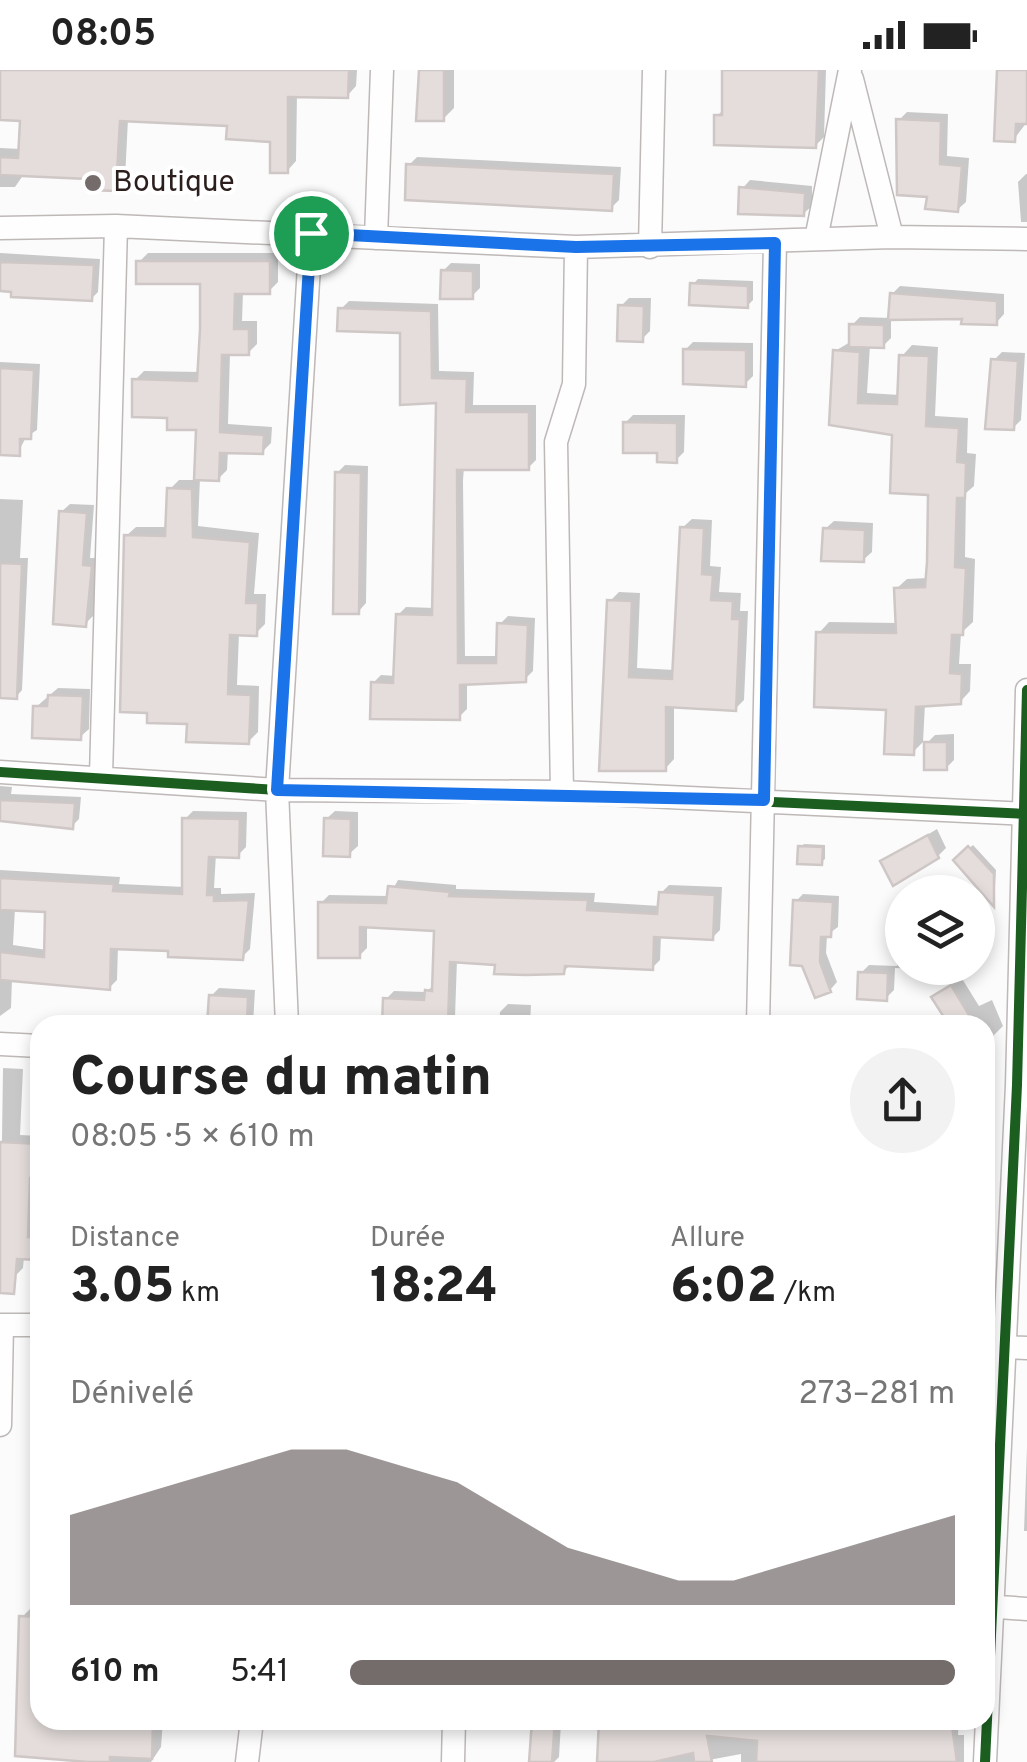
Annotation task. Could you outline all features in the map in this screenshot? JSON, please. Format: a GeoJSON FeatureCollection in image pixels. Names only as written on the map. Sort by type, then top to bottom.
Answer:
{"type":"FeatureCollection","features":[{"type":"Feature","properties":{"kind":"street"},"geometry":{"type":"LineString","coordinates":[[376,238],[382,70]]}},
{"type":"Feature","properties":{"kind":"street"},"geometry":{"type":"LineString","coordinates":[[650,247],[654,70]]}},
{"type":"Feature","properties":{"kind":"street"},"geometry":{"type":"LineString","coordinates":[[850,70],[892,238]]}},
{"type":"Feature","properties":{"kind":"street"},"geometry":{"type":"LineString","coordinates":[[816,239],[850,70]]}},
{"type":"Feature","properties":{"kind":"street"},"geometry":{"type":"LineString","coordinates":[[0,228],[116,226],[576,247],[816,239],[1027,240]]}},
{"type":"Feature","properties":{"kind":"street"},"geometry":{"type":"LineString","coordinates":[[101,776],[116,226]]}},
{"type":"Feature","properties":{"kind":"street"},"geometry":{"type":"LineString","coordinates":[[287,1015],[277,790],[311,233]]}},
{"type":"Feature","properties":{"kind":"street"},"geometry":{"type":"LineString","coordinates":[[758,1015],[775,243]]}},
{"type":"Feature","properties":{"kind":"street"},"geometry":{"type":"LineString","coordinates":[[562,792],[556,442],[574,384],[576,247]]}},
{"type":"Feature","properties":{"kind":"street"},"geometry":{"type":"LineString","coordinates":[[995,1328],[1022,1085],[1027,690]]}},
{"type":"Feature","properties":{"kind":"street"},"geometry":{"type":"LineString","coordinates":[[0,772],[277,790],[562,792],[1026,814]]}},
{"type":"Feature","properties":{"kind":"street"},"geometry":{"type":"LineString","coordinates":[[0,1044],[30,1046]]}},
{"type":"Feature","properties":{"kind":"street"},"geometry":{"type":"LineString","coordinates":[[0,1424],[1,1325],[30,1326]]}},
{"type":"Feature","properties":{"kind":"street"},"geometry":{"type":"LineString","coordinates":[[995,1346],[1027,1348]]}},
{"type":"Feature","properties":{"kind":"street"},"geometry":{"type":"LineString","coordinates":[[995,1607],[1027,1609]]}},
{"type":"Feature","properties":{"kind":"street"},"geometry":{"type":"LineString","coordinates":[[247,1762],[251,1730]]}},
{"type":"Feature","properties":{"kind":"street"},"geometry":{"type":"LineString","coordinates":[[453,1762],[454,1730]]}},
{"type":"Feature","properties":{"kind":"street"},"geometry":{"type":"LineString","coordinates":[[985,1762],[986,1730]]}},
{"type":"Feature","properties":{"kind":"building"},"geometry":{"type":"Polygon","coordinates":[[[0,70],[349,70],[348,98],[288,97],[288,173],[270,173],[270,142],[226,139],[227,126],[120,121],[116,191],[87,190],[87,179],[0,175],[0,157],[18,158],[20,121],[0,120],[0,70]]]}},
{"type":"Feature","properties":{"kind":"building"},"geometry":{"type":"Polygon","coordinates":[[[419,70],[444,70],[444,121],[416,121],[419,70]]]}},
{"type":"Feature","properties":{"kind":"building"},"geometry":{"type":"Polygon","coordinates":[[[722,70],[819,70],[816,148],[714,145],[714,115],[722,115],[722,70]]]}},
{"type":"Feature","properties":{"kind":"building"},"geometry":{"type":"Polygon","coordinates":[[[997,70],[1027,70],[1027,124],[1016,124],[1015,142],[994,141],[997,70]]]}},
{"type":"Feature","properties":{"kind":"building"},"geometry":{"type":"Polygon","coordinates":[[[896,119],[941,121],[940,164],[962,166],[958,212],[925,209],[927,197],[897,195],[896,119]]]}},
{"type":"Feature","properties":{"kind":"building"},"geometry":{"type":"Polygon","coordinates":[[[406,164],[614,174],[612,211],[405,200],[406,164]]]}},
{"type":"Feature","properties":{"kind":"building"},"geometry":{"type":"Polygon","coordinates":[[[739,187],[805,193],[804,216],[738,214],[739,187]]]}},
{"type":"Feature","properties":{"kind":"building"},"geometry":{"type":"Polygon","coordinates":[[[136,261],[270,261],[270,294],[235,294],[234,329],[249,329],[249,355],[222,355],[220,432],[264,435],[263,454],[220,453],[219,481],[194,480],[196,430],[167,430],[167,418],[132,417],[132,379],[197,381],[200,329],[200,284],[136,284],[136,261]]]}},
{"type":"Feature","properties":{"kind":"building"},"geometry":{"type":"Polygon","coordinates":[[[0,262],[94,265],[92,301],[11,297],[11,292],[0,291],[0,262]]]}},
{"type":"Feature","properties":{"kind":"building"},"geometry":{"type":"Polygon","coordinates":[[[441,270],[473,271],[473,299],[440,299],[441,270]]]}},
{"type":"Feature","properties":{"kind":"building"},"geometry":{"type":"Polygon","coordinates":[[[690,283],[748,286],[748,308],[689,305],[690,283]]]}},
{"type":"Feature","properties":{"kind":"building"},"geometry":{"type":"Polygon","coordinates":[[[890,293],[997,301],[997,325],[961,324],[962,319],[888,320],[890,293]]]}},
{"type":"Feature","properties":{"kind":"building"},"geometry":{"type":"Polygon","coordinates":[[[618,305],[644,306],[643,342],[617,341],[618,305]]]}},
{"type":"Feature","properties":{"kind":"building"},"geometry":{"type":"Polygon","coordinates":[[[338,308],[431,311],[432,378],[467,379],[466,412],[529,412],[529,470],[457,470],[458,663],[496,663],[497,623],[528,625],[526,682],[460,685],[460,720],[370,719],[371,682],[393,683],[396,614],[432,615],[436,403],[400,405],[400,333],[337,331],[338,308]]]}},
{"type":"Feature","properties":{"kind":"building"},"geometry":{"type":"Polygon","coordinates":[[[849,324],[884,325],[884,348],[849,347],[849,324]]]}},
{"type":"Feature","properties":{"kind":"building"},"geometry":{"type":"Polygon","coordinates":[[[683,349],[746,350],[746,387],[683,384],[683,349]]]}},
{"type":"Feature","properties":{"kind":"building"},"geometry":{"type":"Polygon","coordinates":[[[833,350],[860,352],[858,403],[897,404],[899,355],[929,356],[926,426],[959,428],[957,462],[966,463],[965,498],[957,498],[955,567],[966,568],[963,635],[952,635],[950,673],[962,674],[961,704],[916,707],[914,755],[884,754],[886,710],[814,707],[816,632],[896,633],[894,588],[925,587],[927,562],[928,495],[890,493],[892,435],[829,425],[833,350]]]}},
{"type":"Feature","properties":{"kind":"building"},"geometry":{"type":"Polygon","coordinates":[[[991,359],[1018,361],[1014,430],[985,429],[991,359]]]}},
{"type":"Feature","properties":{"kind":"building"},"geometry":{"type":"Polygon","coordinates":[[[0,368],[34,370],[31,439],[20,439],[20,456],[0,455],[0,368]]]}},
{"type":"Feature","properties":{"kind":"building"},"geometry":{"type":"Polygon","coordinates":[[[623,422],[677,423],[677,463],[657,462],[657,453],[623,453],[623,422]]]}},
{"type":"Feature","properties":{"kind":"building"},"geometry":{"type":"Polygon","coordinates":[[[335,472],[361,473],[359,614],[333,614],[335,472]]]}},
{"type":"Feature","properties":{"kind":"building"},"geometry":{"type":"Polygon","coordinates":[[[167,488],[192,489],[193,537],[250,542],[246,603],[258,603],[257,636],[230,635],[228,694],[251,695],[249,744],[186,742],[187,724],[147,723],[147,713],[120,712],[124,535],[165,536],[167,488]]]}},
{"type":"Feature","properties":{"kind":"building"},"geometry":{"type":"Polygon","coordinates":[[[59,511],[87,513],[83,565],[92,566],[86,627],[53,624],[59,511]]]}},
{"type":"Feature","properties":{"kind":"building"},"geometry":{"type":"Polygon","coordinates":[[[680,527],[704,528],[702,574],[713,575],[711,600],[733,601],[732,619],[740,619],[736,711],[666,707],[666,771],[599,771],[607,600],[632,601],[629,677],[672,679],[680,527]]]}},
{"type":"Feature","properties":{"kind":"building"},"geometry":{"type":"Polygon","coordinates":[[[823,528],[865,530],[864,562],[821,561],[823,528]]]}},
{"type":"Feature","properties":{"kind":"building"},"geometry":{"type":"Polygon","coordinates":[[[0,563],[22,564],[17,699],[0,698],[0,563]]]}},
{"type":"Feature","properties":{"kind":"building"},"geometry":{"type":"Polygon","coordinates":[[[48,695],[83,696],[81,740],[32,738],[33,706],[47,706],[48,695]]]}},
{"type":"Feature","properties":{"kind":"building"},"geometry":{"type":"Polygon","coordinates":[[[924,742],[947,742],[947,770],[924,770],[924,742]]]}},
{"type":"Feature","properties":{"kind":"building"},"geometry":{"type":"Polygon","coordinates":[[[0,800],[75,803],[73,829],[0,821],[0,800]]]}},
{"type":"Feature","properties":{"kind":"building"},"geometry":{"type":"Polygon","coordinates":[[[182,818],[240,819],[239,858],[209,857],[207,895],[214,895],[214,901],[249,900],[243,960],[168,957],[168,951],[111,949],[110,990],[0,980],[0,952],[44,957],[45,912],[0,910],[0,878],[114,884],[113,891],[182,894],[182,818]]]}},
{"type":"Feature","properties":{"kind":"building"},"geometry":{"type":"Polygon","coordinates":[[[324,818],[351,819],[350,857],[323,856],[324,818]]]}},
{"type":"Feature","properties":{"kind":"building"},"geometry":{"type":"Polygon","coordinates":[[[928,835],[939,858],[911,875],[887,875],[880,861],[928,835]]]}},
{"type":"Feature","properties":{"kind":"building"},"geometry":{"type":"Polygon","coordinates":[[[798,846],[823,847],[822,865],[797,864],[798,846]]]}},
{"type":"Feature","properties":{"kind":"building"},"geometry":{"type":"Polygon","coordinates":[[[968,846],[994,875],[966,875],[953,860],[968,846]]]}},
{"type":"Feature","properties":{"kind":"building"},"geometry":{"type":"Polygon","coordinates":[[[388,886],[450,892],[449,896],[588,900],[587,910],[657,914],[659,892],[715,895],[713,940],[654,937],[653,970],[565,966],[564,974],[494,974],[495,965],[450,962],[448,1015],[382,1015],[383,998],[424,1000],[425,990],[432,991],[434,931],[360,927],[360,958],[318,958],[318,902],[386,903],[388,886]]]}},
{"type":"Feature","properties":{"kind":"building"},"geometry":{"type":"Polygon","coordinates":[[[793,900],[833,902],[831,937],[821,937],[820,962],[831,992],[815,998],[802,966],[790,965],[793,900]]]}},
{"type":"Feature","properties":{"kind":"building"},"geometry":{"type":"Polygon","coordinates":[[[858,972],[885,973],[887,1001],[857,999],[858,972]]]}},
{"type":"Feature","properties":{"kind":"building"},"geometry":{"type":"Polygon","coordinates":[[[951,985],[969,1015],[943,1015],[931,997],[951,985]]]}},
{"type":"Feature","properties":{"kind":"building"},"geometry":{"type":"Polygon","coordinates":[[[209,995],[248,997],[247,1015],[208,1015],[209,995]]]}},
{"type":"Feature","properties":{"kind":"building"},"geometry":{"type":"Polygon","coordinates":[[[0,1142],[30,1144],[30,1260],[17,1259],[14,1294],[0,1293],[0,1142]]]}},
{"type":"Feature","properties":{"kind":"building"},"geometry":{"type":"Polygon","coordinates":[[[19,1616],[30,1617],[30,1730],[153,1730],[152,1759],[110,1757],[110,1762],[88,1762],[15,1756],[19,1616]]]}},
{"type":"Feature","properties":{"kind":"building"},"geometry":{"type":"Polygon","coordinates":[[[531,1730],[554,1730],[552,1762],[529,1762],[531,1730]]]}},
{"type":"Feature","properties":{"kind":"building"},"geometry":{"type":"Polygon","coordinates":[[[599,1730],[953,1730],[957,1762],[756,1762],[757,1741],[707,1736],[712,1762],[694,1762],[693,1753],[654,1762],[597,1762],[599,1730]]]}},
{"type":"Feature","properties":{"kind":"cycle path"},"geometry":{"type":"LineString","coordinates":[[995,1550],[1017,1085],[1027,690]]}},
{"type":"Feature","properties":{"kind":"cycle path"},"geometry":{"type":"LineString","coordinates":[[0,772],[277,790],[562,792],[1027,814]]}},
{"type":"Feature","properties":{"kind":"cycle path"},"geometry":{"type":"LineString","coordinates":[[985,1762],[987,1730]]}},
{"type":"Feature","properties":{"kind":"place","name":"Boutique"},"geometry":{"type":"Point","coordinates":[93,183]}},
{"type":"Feature","properties":{"kind":"route"},"geometry":{"type":"LineString","coordinates":[[311,233],[576,247],[775,243],[764,800],[562,792],[277,790],[311,233]]}}]}
